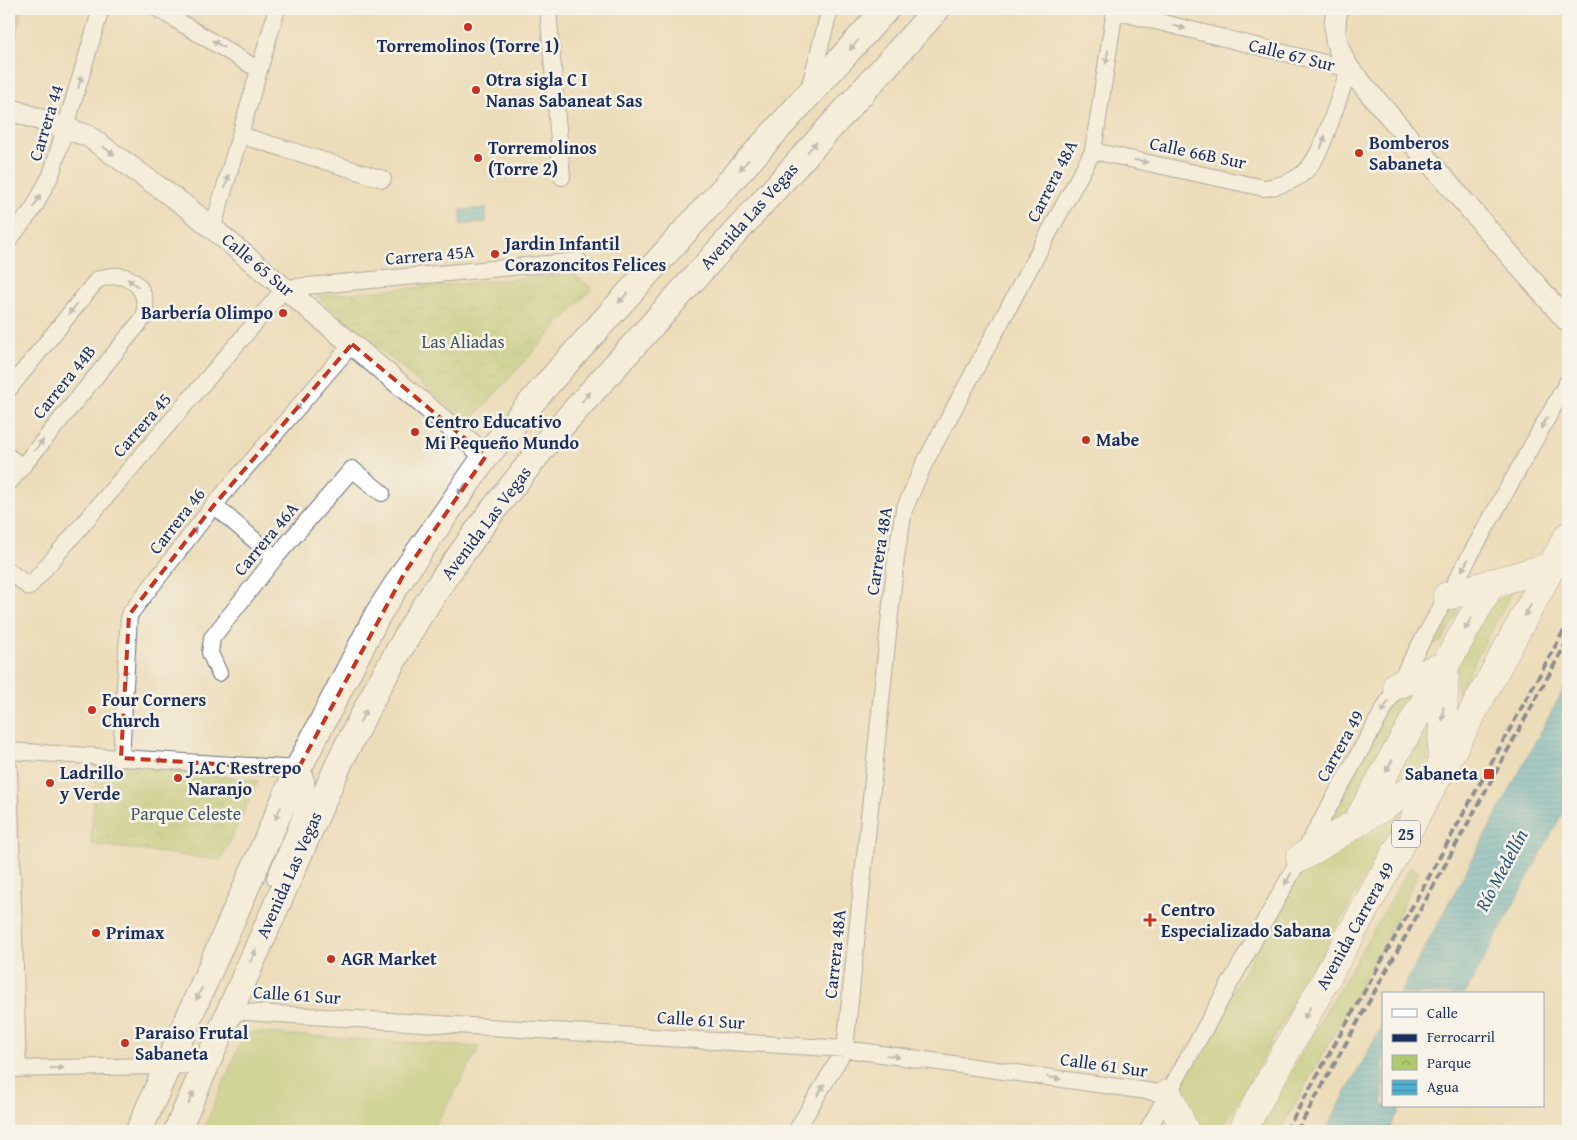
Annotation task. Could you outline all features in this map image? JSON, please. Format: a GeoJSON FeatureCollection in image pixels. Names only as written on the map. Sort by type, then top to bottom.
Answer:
{"type":"FeatureCollection","features":[{"type":"Feature","properties":{"kind":"highway","name":"Avenida Carrera 49"},"geometry":{"type":"LineString","coordinates":[[1242,1131],[1441,771],[1568,536]]}},
{"type":"Feature","properties":{"kind":"highway"},"geometry":{"type":"LineString","coordinates":[[1447,596],[1552,566]]}},
{"type":"Feature","properties":{"kind":"highway"},"geometry":{"type":"LineString","coordinates":[[1356,823],[1492,582]]}},
{"type":"Feature","properties":{"kind":"highway"},"geometry":{"type":"LineString","coordinates":[[1300,858],[1441,771],[1445,665]]}},
{"type":"Feature","properties":{"kind":"highway"},"geometry":{"type":"LineString","coordinates":[[1397,685],[1445,665]]}},
{"type":"Feature","properties":{"kind":"highway"},"geometry":{"type":"LineString","coordinates":[[1168,1094],[1185,1131]]}},
{"type":"Feature","properties":{"kind":"main road","name":"Avenida Las Vegas"},"geometry":{"type":"LineString","coordinates":[[139,1131],[298,769],[378,614],[435,527],[486,456],[548,383],[886,9]]}},
{"type":"Feature","properties":{"kind":"main road","name":"Avenida Las Vegas"},"geometry":{"type":"LineString","coordinates":[[177,1131],[326,789],[378,687],[444,578],[490,514],[551,437],[595,386],[937,9]]}},
{"type":"Feature","properties":{"kind":"street","name":"Carrera 44"},"geometry":{"type":"LineString","coordinates":[[9,240],[33,209],[51,175],[101,9]]}},
{"type":"Feature","properties":{"kind":"street"},"geometry":{"type":"LineString","coordinates":[[158,9],[259,70]]}},
{"type":"Feature","properties":{"kind":"street"},"geometry":{"type":"LineString","coordinates":[[213,228],[277,9]]}},
{"type":"Feature","properties":{"kind":"street"},"geometry":{"type":"LineString","coordinates":[[548,9],[562,177]]}},
{"type":"Feature","properties":{"kind":"street"},"geometry":{"type":"LineString","coordinates":[[808,96],[830,9]]}},
{"type":"Feature","properties":{"kind":"street"},"geometry":{"type":"LineString","coordinates":[[1337,9],[1335,40],[1349,70]]}},
{"type":"Feature","properties":{"kind":"street","name":"Calle 67 Sur"},"geometry":{"type":"LineString","coordinates":[[1115,10],[1349,70],[1568,322]]}},
{"type":"Feature","properties":{"kind":"street","name":"Carrera 48A"},"geometry":{"type":"LineString","coordinates":[[796,1131],[845,1049],[896,557],[904,510],[924,464],[1093,151],[1115,10]]}},
{"type":"Feature","properties":{"kind":"street","name":"Calle 66B Sur"},"geometry":{"type":"LineString","coordinates":[[1093,151],[1264,188],[1282,186],[1294,180],[1318,156],[1349,70]]}},
{"type":"Feature","properties":{"kind":"street","name":"Calle 65 Sur"},"geometry":{"type":"LineString","coordinates":[[9,109],[88,136],[188,208],[486,456]]}},
{"type":"Feature","properties":{"kind":"street"},"geometry":{"type":"LineString","coordinates":[[240,135],[383,179]]}},
{"type":"Feature","properties":{"kind":"street","name":"Carrera 45A"},"geometry":{"type":"LineString","coordinates":[[285,288],[579,261]]}},
{"type":"Feature","properties":{"kind":"street","name":"Carrera 44B"},"geometry":{"type":"LineString","coordinates":[[9,389],[97,280],[118,275],[131,280],[141,290],[146,305],[145,316],[15,461],[9,483]]}},
{"type":"Feature","properties":{"kind":"street","name":"Carrera 45"},"geometry":{"type":"LineString","coordinates":[[9,571],[29,588],[285,288]]}},
{"type":"Feature","properties":{"kind":"street","name":"Carrera 46"},"geometry":{"type":"LineString","coordinates":[[120,758],[129,615],[214,504],[352,344]]}},
{"type":"Feature","properties":{"kind":"street","name":"Carrera 49"},"geometry":{"type":"LineString","coordinates":[[1146,1131],[1568,381]]}},
{"type":"Feature","properties":{"kind":"street","name":"Carrera 46A"},"geometry":{"type":"LineString","coordinates":[[219,673],[210,653],[212,638],[352,468],[382,493]]}},
{"type":"Feature","properties":{"kind":"street"},"geometry":{"type":"LineString","coordinates":[[214,504],[276,558]]}},
{"type":"Feature","properties":{"kind":"street"},"geometry":{"type":"LineString","coordinates":[[9,751],[298,769],[305,776],[307,784],[306,797],[303,810],[274,880],[270,917]]}},
{"type":"Feature","properties":{"kind":"street"},"geometry":{"type":"LineString","coordinates":[[9,768],[13,1069],[205,1065]]}},
{"type":"Feature","properties":{"kind":"street","name":"Calle 61 Sur"},"geometry":{"type":"LineString","coordinates":[[229,1011],[845,1049],[1168,1094]]}},
{"type":"Feature","properties":{"kind":"highlighted area"},"geometry":{"type":"Polygon","coordinates":[[[352,344],[486,456],[405,572],[298,769],[121,758],[129,615],[214,505],[352,344]]]}},
{"type":"Feature","properties":{"kind":"green space"},"geometry":{"type":"Polygon","coordinates":[[[9,9],[22,9],[9,65],[9,9]]]}},
{"type":"Feature","properties":{"kind":"green space","name":"Las Aliadas"},"geometry":{"type":"Polygon","coordinates":[[[573,274],[592,288],[468,423],[317,296],[573,274]]]}},
{"type":"Feature","properties":{"kind":"green space"},"geometry":{"type":"Polygon","coordinates":[[[1513,591],[1457,694],[1456,664],[1489,605],[1513,591]]]}},
{"type":"Feature","properties":{"kind":"green space"},"geometry":{"type":"Polygon","coordinates":[[[1459,610],[1441,642],[1421,646],[1439,612],[1459,610]]]}},
{"type":"Feature","properties":{"kind":"green space"},"geometry":{"type":"Polygon","coordinates":[[[1417,691],[1351,811],[1320,829],[1391,701],[1417,691]]]}},
{"type":"Feature","properties":{"kind":"green space"},"geometry":{"type":"Polygon","coordinates":[[[1432,708],[1427,761],[1382,794],[1432,708]]]}},
{"type":"Feature","properties":{"kind":"green space","name":"Parque Celeste"},"geometry":{"type":"Polygon","coordinates":[[[96,761],[258,781],[221,860],[91,844],[96,761]]]}},
{"type":"Feature","properties":{"kind":"green space"},"geometry":{"type":"Polygon","coordinates":[[[1407,804],[1221,1131],[1195,1131],[1177,1090],[1305,864],[1407,804]]]}},
{"type":"Feature","properties":{"kind":"green space"},"geometry":{"type":"Polygon","coordinates":[[[1410,867],[1419,871],[1381,950],[1280,1131],[1257,1131],[1410,867]]]}},
{"type":"Feature","properties":{"kind":"green space"},"geometry":{"type":"Polygon","coordinates":[[[245,1032],[480,1047],[432,1131],[203,1131],[245,1032]]]}},
{"type":"Feature","properties":{"kind":"water"},"geometry":{"type":"Polygon","coordinates":[[[486,208],[486,222],[461,225],[461,210],[486,208]]]}},
{"type":"Feature","properties":{"kind":"water","name":"Río Medellín"},"geometry":{"type":"Polygon","coordinates":[[[1568,681],[1568,803],[1466,992],[1401,992],[1568,681]]]}},
{"type":"Feature","properties":{"kind":"water"},"geometry":{"type":"Polygon","coordinates":[[[1382,1026],[1382,1108],[1401,1108],[1388,1131],[1325,1131],[1382,1026]]]}},
{"type":"Feature","properties":{"kind":"railway"},"geometry":{"type":"LineString","coordinates":[[1286,1131],[1426,882],[1568,623]]}},
{"type":"Feature","properties":{"kind":"railway"},"geometry":{"type":"LineString","coordinates":[[1297,1131],[1568,640]]}},
{"type":"Feature","properties":{"kind":"place","name":"Torremolinos (Torre 1)"},"geometry":{"type":"Point","coordinates":[468,27]}},
{"type":"Feature","properties":{"kind":"place","name":"Otra sigla C I Nanas Sabaneat Sas"},"geometry":{"type":"Point","coordinates":[476,90]}},
{"type":"Feature","properties":{"kind":"place","name":"Bomberos Sabaneta"},"geometry":{"type":"Point","coordinates":[1359,153]}},
{"type":"Feature","properties":{"kind":"place","name":"Torremolinos (Torre 2)"},"geometry":{"type":"Point","coordinates":[478,158]}},
{"type":"Feature","properties":{"kind":"place","name":"Jardin Infantil Corazoncitos Felices"},"geometry":{"type":"Point","coordinates":[495,254]}},
{"type":"Feature","properties":{"kind":"place","name":"Barbería Olimpo"},"geometry":{"type":"Point","coordinates":[283,313]}},
{"type":"Feature","properties":{"kind":"place","name":"Centro Educativo Mi Pequeño Mundo"},"geometry":{"type":"Point","coordinates":[415,432]}},
{"type":"Feature","properties":{"kind":"place","name":"Mabe"},"geometry":{"type":"Point","coordinates":[1086,440]}},
{"type":"Feature","properties":{"kind":"place","name":"Four Corners Church"},"geometry":{"type":"Point","coordinates":[92,710]}},
{"type":"Feature","properties":{"kind":"place","name":"Sabaneta"},"geometry":{"type":"Point","coordinates":[1489,774]}},
{"type":"Feature","properties":{"kind":"place","name":"J.A.C Restrepo Naranjo"},"geometry":{"type":"Point","coordinates":[178,778]}},
{"type":"Feature","properties":{"kind":"place","name":"Ladrillo y Verde"},"geometry":{"type":"Point","coordinates":[50,783]}},
{"type":"Feature","properties":{"kind":"place","name":"Centro Especializado Sabana"},"geometry":{"type":"Point","coordinates":[1150,920]}},
{"type":"Feature","properties":{"kind":"place","name":"Primax"},"geometry":{"type":"Point","coordinates":[96,933]}},
{"type":"Feature","properties":{"kind":"place","name":"AGR Market"},"geometry":{"type":"Point","coordinates":[331,959]}},
{"type":"Feature","properties":{"kind":"place","name":"Paraiso Frutal Sabaneta"},"geometry":{"type":"Point","coordinates":[125,1043]}}]}
